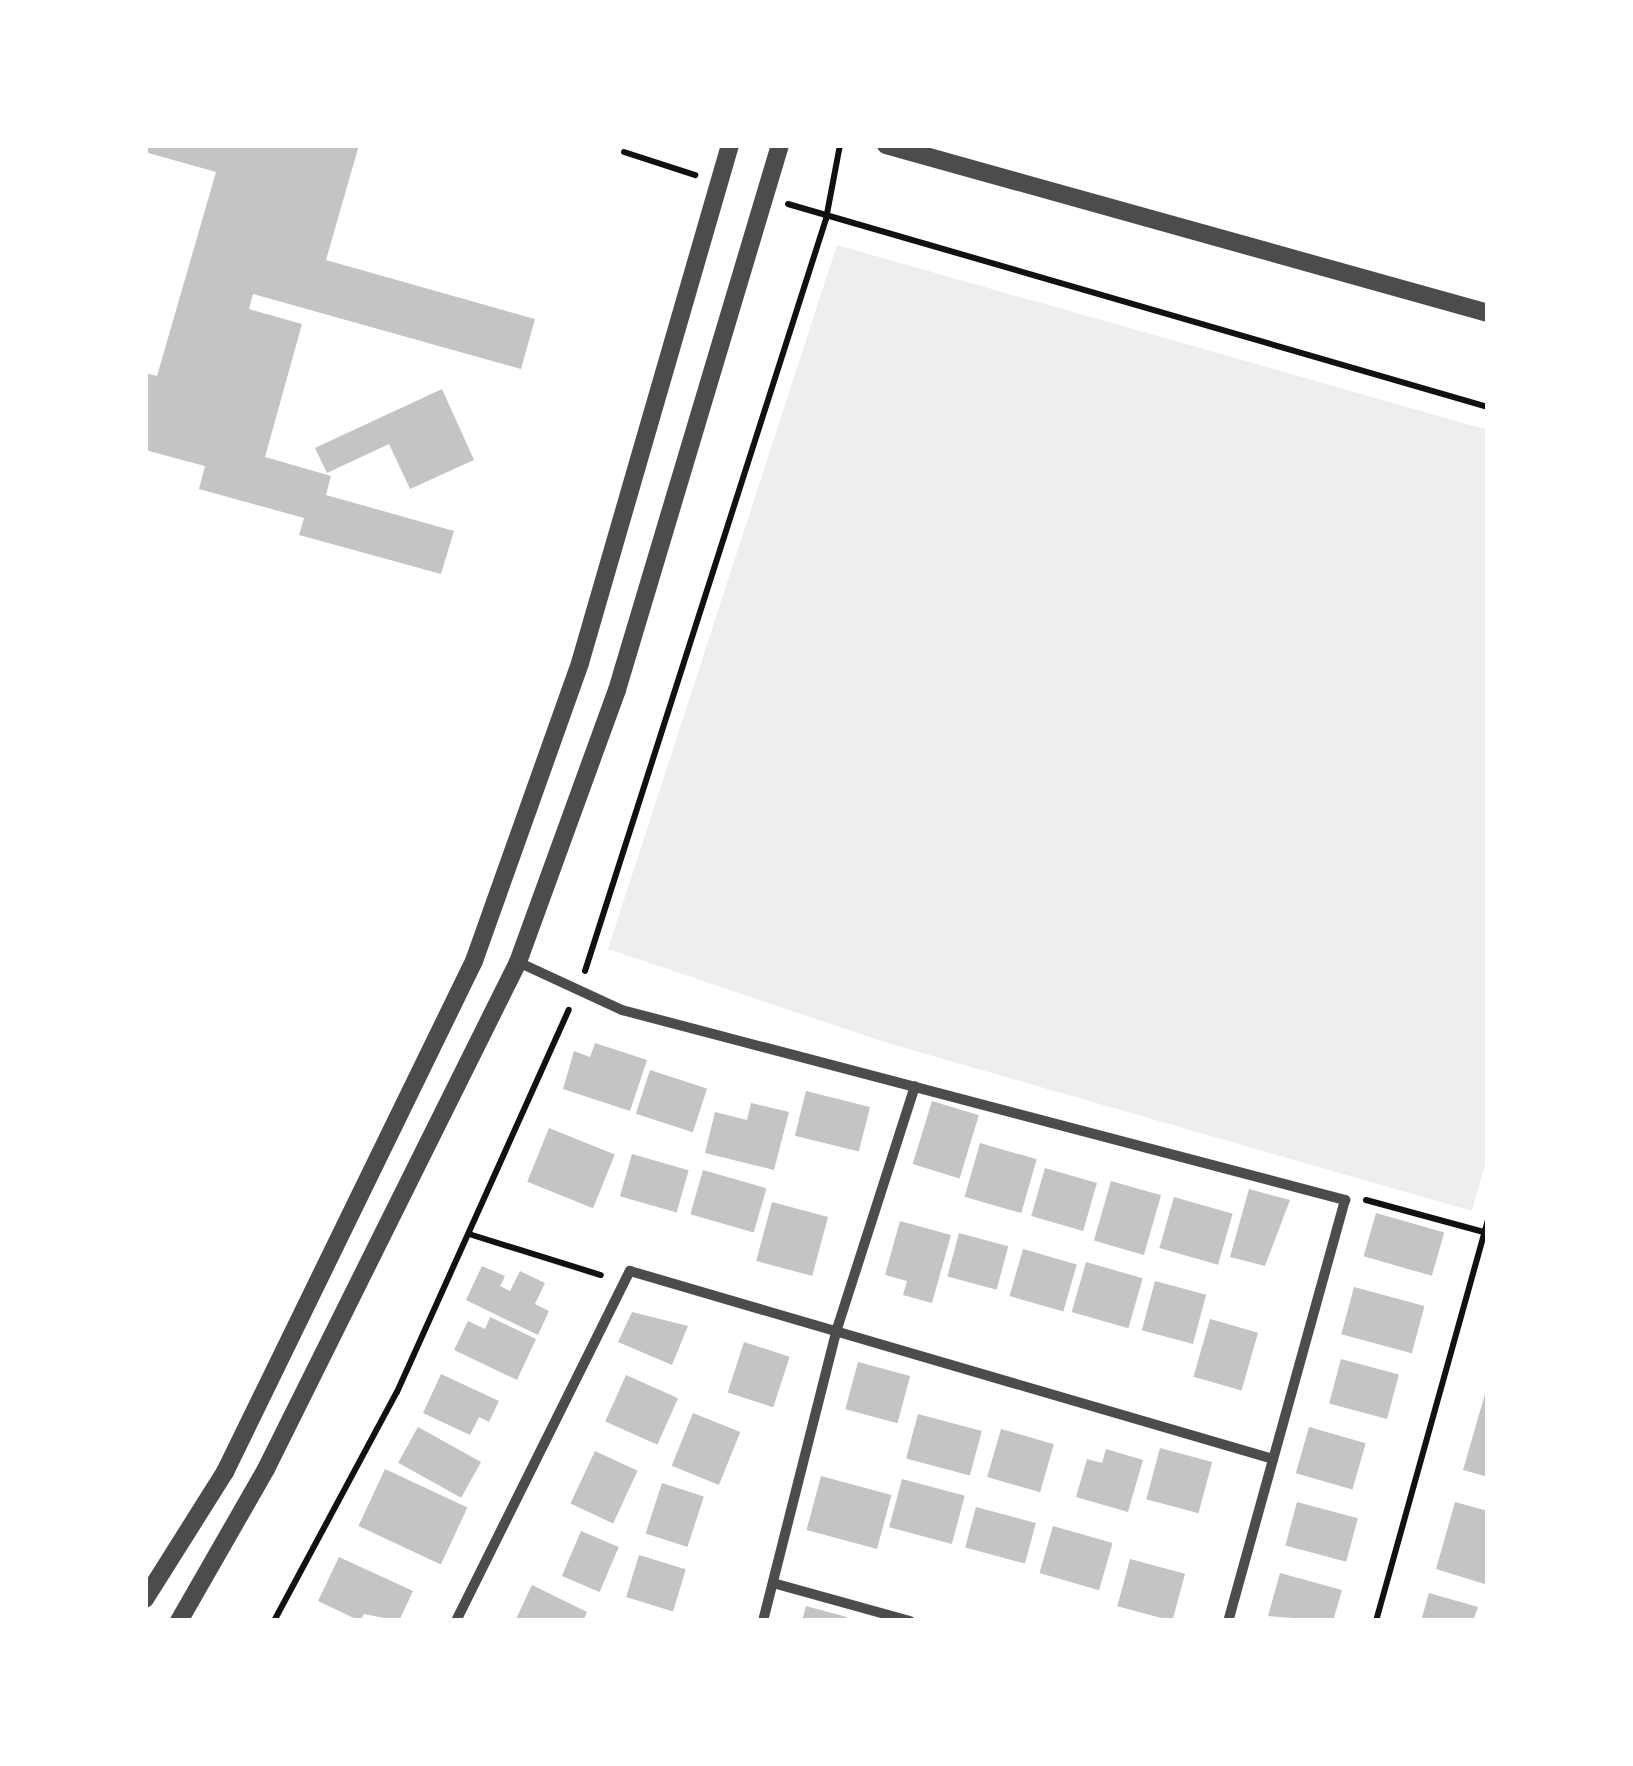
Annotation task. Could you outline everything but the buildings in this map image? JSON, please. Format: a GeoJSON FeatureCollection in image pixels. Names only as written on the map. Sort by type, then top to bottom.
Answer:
{"type":"FeatureCollection","features":[{"type":"Feature","properties":{"kind":"street"},"geometry":{"type":"LineString","coordinates":[[145,1599],[242,1439],[474,961],[580,663],[730,145]]}},
{"type":"Feature","properties":{"kind":"street"},"geometry":{"type":"LineString","coordinates":[[178,1621],[266,1470],[518,962],[617,690],[780,145]]}},
{"type":"Feature","properties":{"kind":"street"},"geometry":{"type":"LineString","coordinates":[[886,145],[1488,313]]}},
{"type":"Feature","properties":{"kind":"street"},"geometry":{"type":"LineString","coordinates":[[518,962],[622,1010],[1345,1200],[1228,1621]]}},
{"type":"Feature","properties":{"kind":"street"},"geometry":{"type":"LineString","coordinates":[[762,1621],[836,1332],[915,1086]]}},
{"type":"Feature","properties":{"kind":"street"},"geometry":{"type":"LineString","coordinates":[[456,1621],[630,1271],[1273,1459]]}},
{"type":"Feature","properties":{"kind":"street"},"geometry":{"type":"LineString","coordinates":[[774,1583],[910,1621]]}},
{"type":"Feature","properties":{"kind":"path"},"geometry":{"type":"LineString","coordinates":[[595,948],[826,218],[840,145]]}},
{"type":"Feature","properties":{"kind":"path"},"geometry":{"type":"LineString","coordinates":[[791,205],[1488,407]]}},
{"type":"Feature","properties":{"kind":"path"},"geometry":{"type":"LineString","coordinates":[[274,1621],[397,1392],[558,1036]]}},
{"type":"Feature","properties":{"kind":"path"},"geometry":{"type":"LineString","coordinates":[[1345,1200],[1484,1232]]}},
{"type":"Feature","properties":{"kind":"path"},"geometry":{"type":"LineString","coordinates":[[1376,1621],[1488,1219]]}},
{"type":"Feature","properties":{"kind":"path"},"geometry":{"type":"LineString","coordinates":[[469,1234],[624,1283]]}},
{"type":"Feature","properties":{"kind":"shaded area"},"geometry":{"type":"Polygon","coordinates":[[[837,245],[1488,430],[1488,1154],[1472,1211],[884,1042],[608,949],[837,245]]]}}]}
